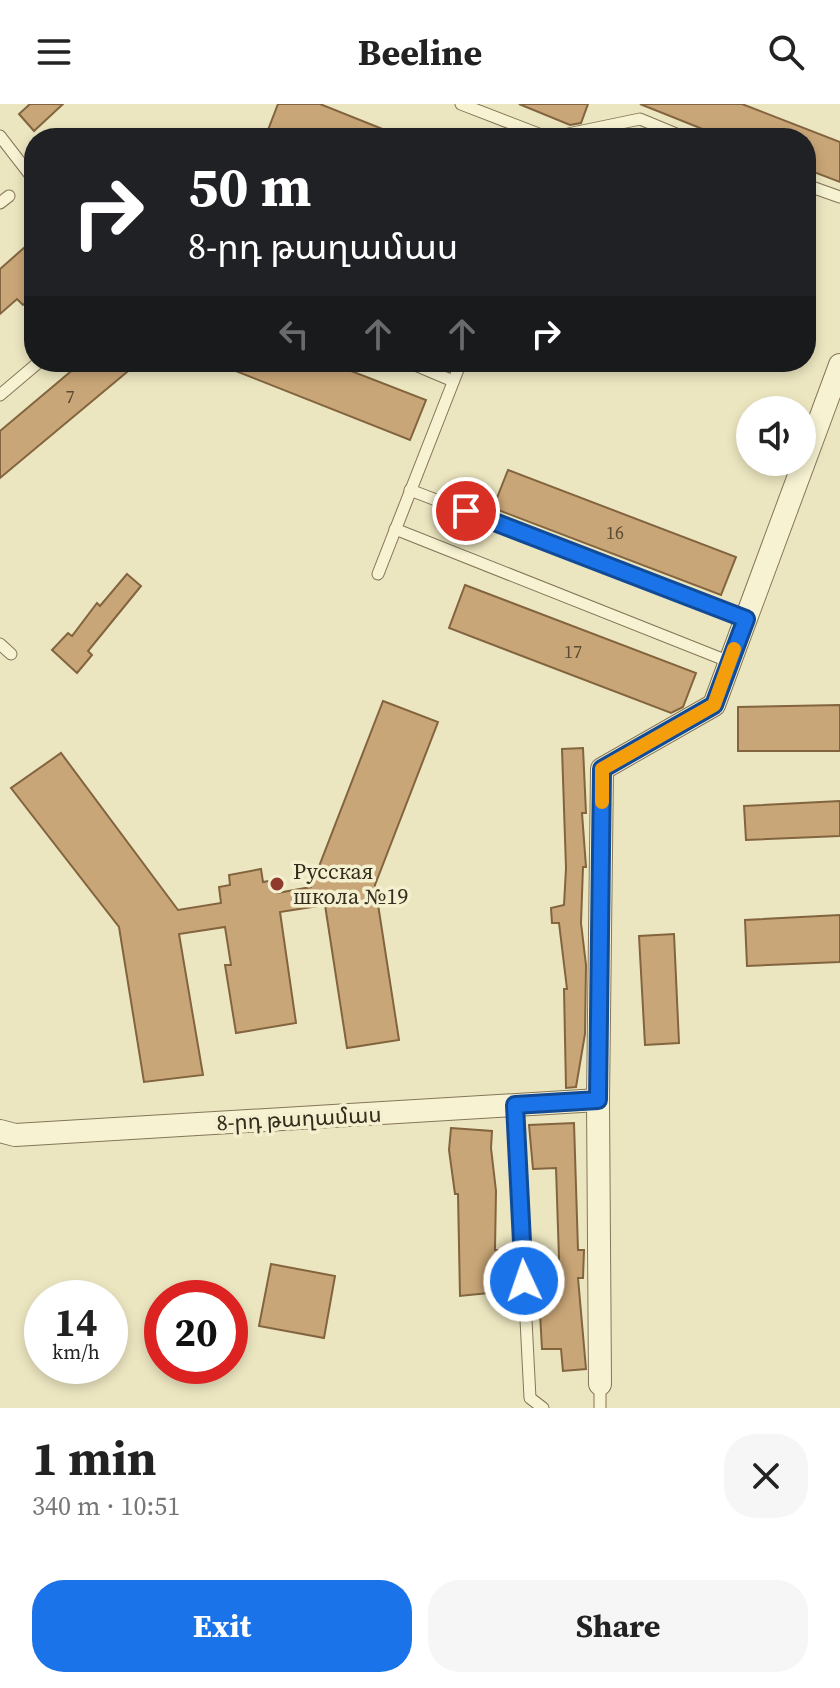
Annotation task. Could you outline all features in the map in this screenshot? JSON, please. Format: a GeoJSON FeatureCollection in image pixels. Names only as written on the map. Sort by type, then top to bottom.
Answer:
{"type":"FeatureCollection","features":[{"type":"Feature","properties":{"kind":"street"},"geometry":{"type":"LineString","coordinates":[[600,1384],[598,1100],[602,769],[714,705],[840,365]]}},
{"type":"Feature","properties":{"kind":"street","name":"8-րդ թաղամաս"},"geometry":{"type":"LineString","coordinates":[[0,1131],[15,1135],[598,1100]]}},
{"type":"Feature","properties":{"kind":"lane"},"geometry":{"type":"LineString","coordinates":[[461,104],[523,128]]}},
{"type":"Feature","properties":{"kind":"lane"},"geometry":{"type":"LineString","coordinates":[[597,128],[640,119],[662,128]]}},
{"type":"Feature","properties":{"kind":"lane"},"geometry":{"type":"LineString","coordinates":[[0,136],[24,167]]}},
{"type":"Feature","properties":{"kind":"lane"},"geometry":{"type":"LineString","coordinates":[[816,189],[840,197]]}},
{"type":"Feature","properties":{"kind":"lane"},"geometry":{"type":"LineString","coordinates":[[0,395],[27,372]]}},
{"type":"Feature","properties":{"kind":"lane"},"geometry":{"type":"LineString","coordinates":[[432,372],[453,381]]}},
{"type":"Feature","properties":{"kind":"lane"},"geometry":{"type":"LineString","coordinates":[[378,574],[457,372]]}},
{"type":"Feature","properties":{"kind":"lane"},"geometry":{"type":"LineString","coordinates":[[410,490],[746,619]]}},
{"type":"Feature","properties":{"kind":"lane"},"geometry":{"type":"LineString","coordinates":[[395,529],[730,662]]}},
{"type":"Feature","properties":{"kind":"lane"},"geometry":{"type":"LineString","coordinates":[[0,644],[11,654]]}},
{"type":"Feature","properties":{"kind":"lane"},"geometry":{"type":"LineString","coordinates":[[515,1105],[530,1398],[543,1408]]}},
{"type":"Feature","properties":{"kind":"lane"},"geometry":{"type":"LineString","coordinates":[[600,1384],[600,1408]]}},
{"type":"Feature","properties":{"kind":"building"},"geometry":{"type":"Polygon","coordinates":[[[30,104],[63,104],[37,128],[31,128],[19,114],[30,104]]]}},
{"type":"Feature","properties":{"kind":"building"},"geometry":{"type":"Polygon","coordinates":[[[278,104],[320,104],[380,128],[269,128],[278,104]]]}},
{"type":"Feature","properties":{"kind":"building"},"geometry":{"type":"Polygon","coordinates":[[[519,104],[588,104],[581,123],[570,125],[519,104]]]}},
{"type":"Feature","properties":{"kind":"building"},"geometry":{"type":"Polygon","coordinates":[[[640,104],[742,104],[804,128],[700,128],[640,104]]]}},
{"type":"Feature","properties":{"kind":"building"},"geometry":{"type":"Polygon","coordinates":[[[816,133],[840,142],[840,182],[816,173],[816,133]]]}},
{"type":"Feature","properties":{"kind":"building"},"geometry":{"type":"Polygon","coordinates":[[[24,248],[24,304],[17,299],[0,314],[0,269],[24,248]]]}},
{"type":"Feature","properties":{"kind":"building"},"geometry":{"type":"Polygon","coordinates":[[[70,372],[127,372],[0,478],[0,431],[70,372]]]}},
{"type":"Feature","properties":{"kind":"building"},"geometry":{"type":"Polygon","coordinates":[[[238,372],[354,372],[426,400],[410,440],[238,372]]]}},
{"type":"Feature","properties":{"kind":"building"},"geometry":{"type":"Polygon","coordinates":[[[508,470],[736,557],[721,595],[493,508],[508,470]]]}},
{"type":"Feature","properties":{"kind":"building"},"geometry":{"type":"Polygon","coordinates":[[[127,574],[141,586],[88,651],[92,655],[77,673],[52,650],[68,633],[72,636],[97,603],[100,606],[127,574]]]}},
{"type":"Feature","properties":{"kind":"building"},"geometry":{"type":"Polygon","coordinates":[[[465,585],[696,673],[683,707],[671,713],[449,628],[465,585]]]}},
{"type":"Feature","properties":{"kind":"building"},"geometry":{"type":"Polygon","coordinates":[[[383,701],[438,722],[375,885],[399,1040],[347,1048],[325,905],[280,912],[296,1023],[236,1033],[225,965],[231,965],[225,927],[179,934],[203,1075],[144,1082],[119,927],[11,788],[61,753],[178,910],[221,903],[219,887],[230,885],[229,875],[261,869],[263,882],[275,880],[277,893],[311,887],[383,701]]]}},
{"type":"Feature","properties":{"kind":"building"},"geometry":{"type":"Polygon","coordinates":[[[840,705],[840,751],[738,751],[738,707],[840,705]]]}},
{"type":"Feature","properties":{"kind":"building"},"geometry":{"type":"Polygon","coordinates":[[[583,748],[586,813],[582,813],[586,867],[583,867],[581,923],[586,965],[585,1034],[576,1087],[566,1088],[564,989],[567,989],[559,923],[552,923],[551,908],[564,905],[566,868],[562,749],[583,748]]]}},
{"type":"Feature","properties":{"kind":"building"},"geometry":{"type":"Polygon","coordinates":[[[840,801],[840,836],[746,840],[744,806],[840,801]]]}},
{"type":"Feature","properties":{"kind":"building"},"geometry":{"type":"Polygon","coordinates":[[[840,915],[840,962],[747,966],[745,920],[840,915]]]}},
{"type":"Feature","properties":{"kind":"building"},"geometry":{"type":"Polygon","coordinates":[[[674,934],[679,1043],[645,1045],[639,936],[674,934]]]}},
{"type":"Feature","properties":{"kind":"building"},"geometry":{"type":"Polygon","coordinates":[[[574,1123],[578,1250],[584,1250],[583,1278],[578,1278],[586,1369],[563,1371],[561,1349],[542,1349],[537,1260],[559,1259],[556,1168],[533,1169],[529,1125],[574,1123]]]}},
{"type":"Feature","properties":{"kind":"building"},"geometry":{"type":"Polygon","coordinates":[[[451,1128],[492,1131],[498,1292],[460,1296],[458,1194],[455,1194],[449,1150],[451,1128]]]}},
{"type":"Feature","properties":{"kind":"building"},"geometry":{"type":"Polygon","coordinates":[[[271,1264],[335,1276],[324,1338],[259,1326],[271,1264]]]}},
{"type":"Feature","properties":{"kind":"slow traffic"},"geometry":{"type":"LineString","coordinates":[[602,802],[602,769],[714,705],[734,649]]}},
{"type":"Feature","properties":{"kind":"place","name":"Русская школа №19"},"geometry":{"type":"Point","coordinates":[277,884]}},
{"type":"Feature","properties":{"kind":"route"},"geometry":{"type":"LineString","coordinates":[[466,511],[746,619],[714,705],[602,769],[598,1100],[515,1105],[524,1281]]}}]}
